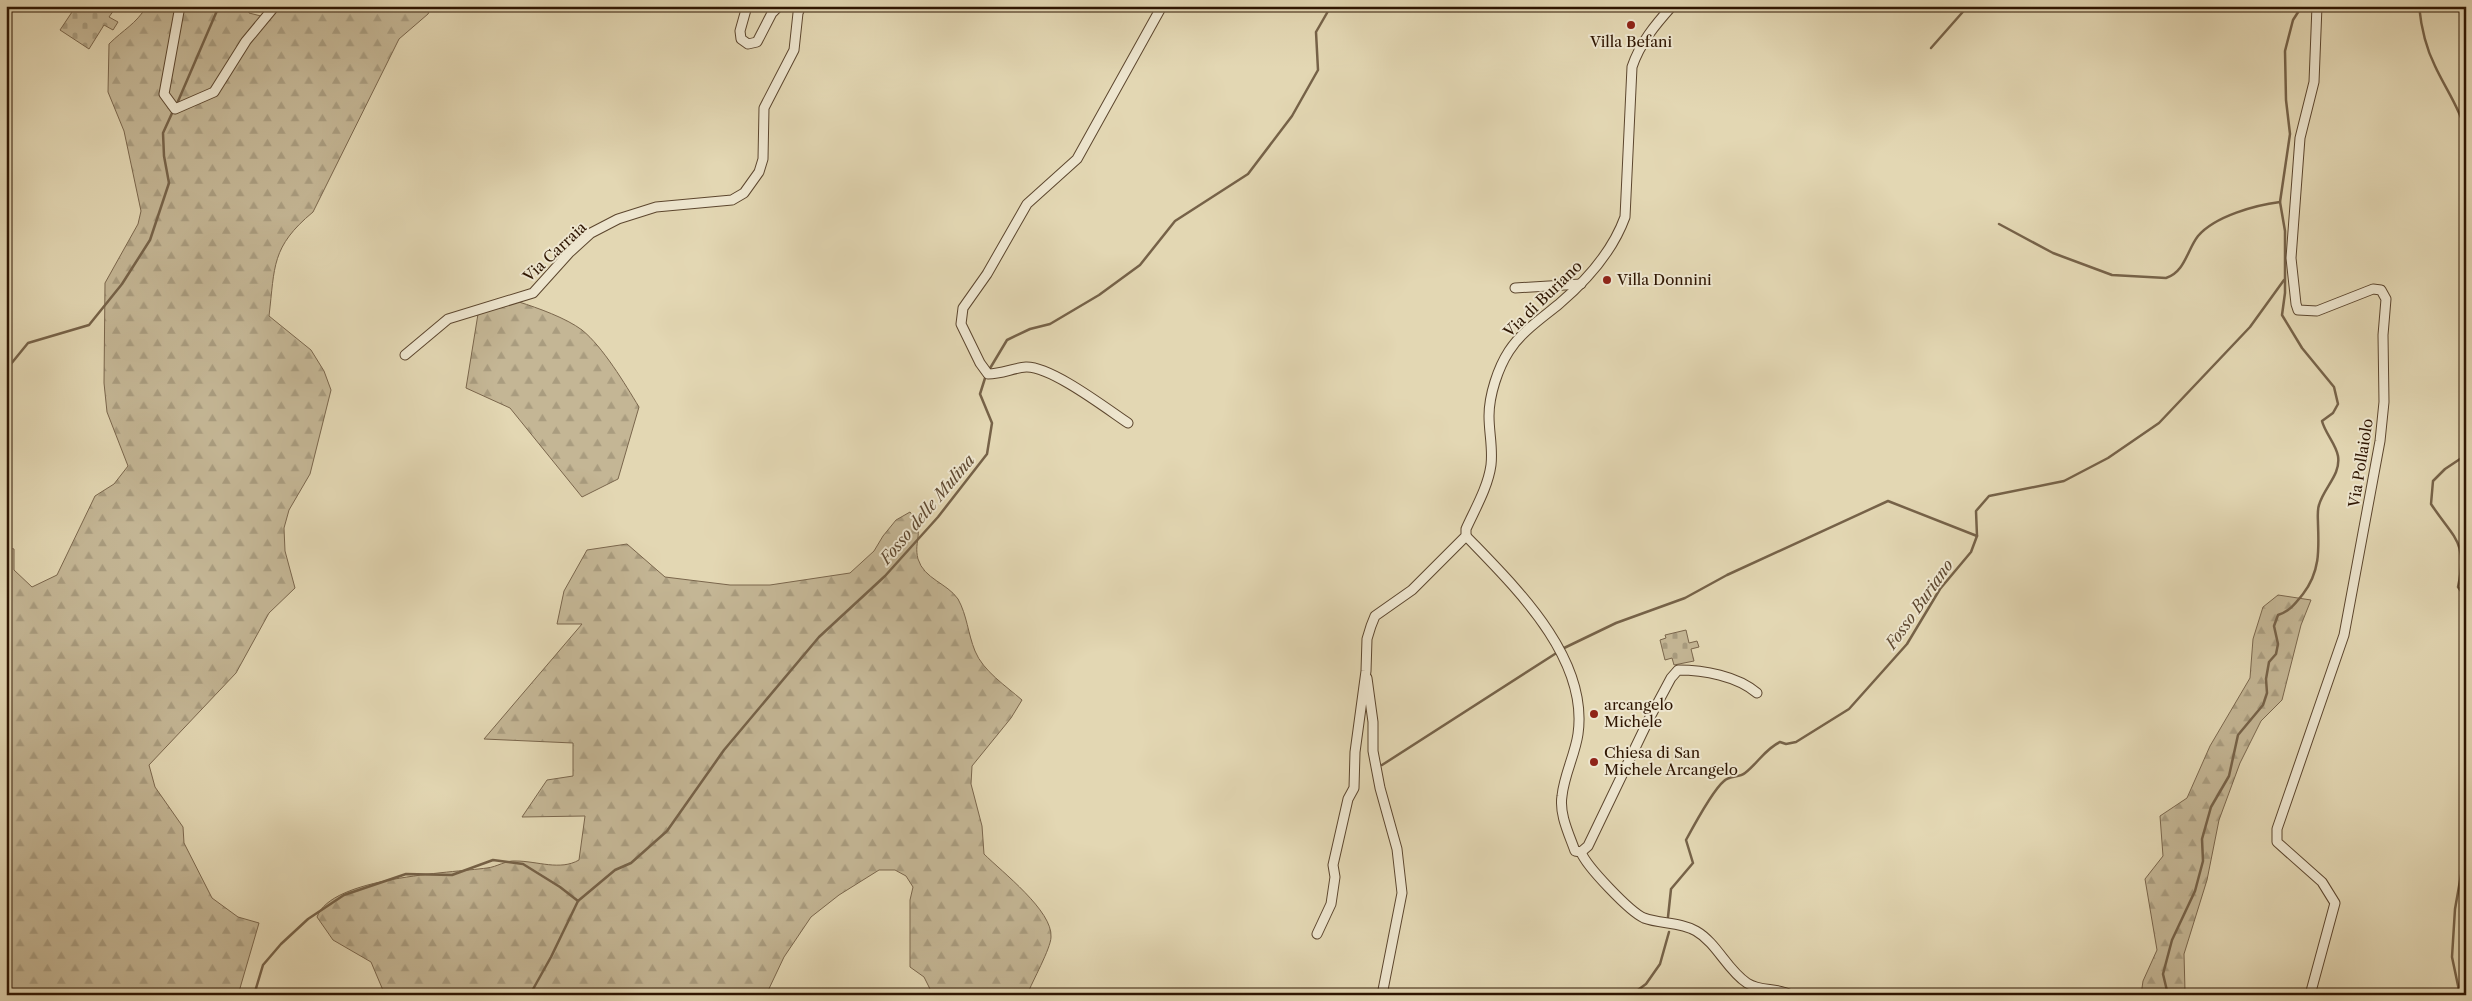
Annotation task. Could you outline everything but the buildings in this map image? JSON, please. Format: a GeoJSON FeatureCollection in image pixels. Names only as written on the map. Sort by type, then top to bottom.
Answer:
{"type":"FeatureCollection","features":[{"type":"Feature","properties":{"kind":"street"},"geometry":{"type":"LineString","coordinates":[[180,6],[164,94],[174,109],[214,92],[246,41],[275,6]]}},
{"type":"Feature","properties":{"kind":"street"},"geometry":{"type":"LineString","coordinates":[[747,6],[740,31],[741,39],[748,44],[757,42],[772,13],[779,6]]}},
{"type":"Feature","properties":{"kind":"street","name":"Via Carraia"},"geometry":{"type":"LineString","coordinates":[[405,355],[448,319],[533,293],[591,233],[618,219],[656,207],[732,200],[744,193],[759,172],[763,159],[764,108],[794,50],[798,13],[802,6]]}},
{"type":"Feature","properties":{"kind":"street"},"geometry":{"type":"LineString","coordinates":[[1128,423],[1073,386],[1028,367],[998,374],[988,374],[974,353],[961,324],[961,316],[963,308],[972,298],[1002,250],[1027,204],[1077,159],[1162,6]]}},
{"type":"Feature","properties":{"kind":"street","name":"Via di Buriano"},"geometry":{"type":"LineString","coordinates":[[1366,671],[1367,639],[1375,616],[1412,590],[1466,536],[1491,467],[1492,443],[1489,416],[1491,397],[1498,374],[1509,350],[1581,284],[1619,234],[1625,217],[1632,67],[1637,50],[1672,6]]}},
{"type":"Feature","properties":{"kind":"street","name":"Via Pollaiolo"},"geometry":{"type":"LineString","coordinates":[[2310,995],[2334,904],[2322,882],[2277,842],[2277,829],[2344,635],[2380,441],[2384,402],[2383,335],[2386,298],[2381,290],[2373,288],[2317,311],[2298,310],[2296,304],[2292,258],[2300,138],[2314,82],[2317,6]]}},
{"type":"Feature","properties":{"kind":"street"},"geometry":{"type":"LineString","coordinates":[[1515,288],[1581,284]]}},
{"type":"Feature","properties":{"kind":"street"},"geometry":{"type":"LineString","coordinates":[[1466,536],[1523,595],[1550,634],[1580,701],[1578,734],[1561,796],[1565,826],[1575,851],[1581,852]]}},
{"type":"Feature","properties":{"kind":"street"},"geometry":{"type":"LineString","coordinates":[[1581,852],[1588,846],[1648,721],[1671,678],[1678,670],[1714,674],[1749,686],[1757,693]]}},
{"type":"Feature","properties":{"kind":"street"},"geometry":{"type":"LineString","coordinates":[[1317,934],[1331,904],[1336,877],[1333,865],[1348,799],[1354,788],[1355,752],[1366,671]]}},
{"type":"Feature","properties":{"kind":"street"},"geometry":{"type":"LineString","coordinates":[[1366,671],[1370,690],[1373,751],[1382,795],[1398,849],[1402,893],[1382,995]]}},
{"type":"Feature","properties":{"kind":"street"},"geometry":{"type":"LineString","coordinates":[[1581,852],[1585,862],[1643,918],[1695,930],[1708,940],[1746,982],[1760,989],[1779,989],[1791,995]]}},
{"type":"Feature","properties":{"kind":"green space"},"geometry":{"type":"Polygon","coordinates":[[[76,6],[127,6],[124,11],[116,7],[109,17],[118,22],[113,30],[104,25],[89,49],[60,30],[76,6]]]}},
{"type":"Feature","properties":{"kind":"green space"},"geometry":{"type":"Polygon","coordinates":[[[147,6],[249,6],[249,13],[261,16],[273,6],[432,6],[428,14],[399,39],[313,212],[289,236],[282,247],[274,270],[269,316],[311,350],[324,371],[331,390],[310,474],[289,510],[284,528],[285,551],[295,588],[269,613],[236,673],[149,765],[155,787],[183,827],[184,843],[212,898],[238,917],[259,923],[238,995],[6,995],[6,547],[14,549],[14,570],[32,587],[57,575],[95,496],[114,484],[128,466],[107,412],[104,383],[105,283],[138,224],[141,211],[124,131],[108,92],[109,44],[134,22],[147,6]]]}},
{"type":"Feature","properties":{"kind":"green space"},"geometry":{"type":"Polygon","coordinates":[[[519,302],[560,317],[590,337],[606,356],[639,407],[618,479],[582,497],[510,408],[466,388],[478,314],[519,302]]]}},
{"type":"Feature","properties":{"kind":"green space"},"geometry":{"type":"Polygon","coordinates":[[[910,512],[917,525],[917,552],[921,566],[958,599],[975,651],[983,665],[1022,700],[1011,718],[972,766],[971,784],[982,826],[984,854],[1025,892],[1044,916],[1049,927],[1050,942],[1027,995],[933,995],[924,977],[910,967],[910,900],[913,887],[906,876],[895,870],[879,870],[839,895],[811,917],[784,957],[766,995],[385,995],[371,962],[333,940],[317,917],[327,904],[344,893],[367,885],[420,875],[487,868],[512,861],[564,865],[579,860],[585,816],[522,817],[547,780],[573,776],[573,743],[484,739],[582,624],[557,624],[564,591],[587,550],[627,544],[665,577],[730,585],[770,585],[850,573],[874,551],[896,520],[910,512]]]}},
{"type":"Feature","properties":{"kind":"green space"},"geometry":{"type":"Polygon","coordinates":[[[2278,595],[2311,600],[2301,625],[2282,700],[2261,721],[2240,763],[2219,820],[2207,880],[2184,954],[2185,991],[2189,995],[2141,995],[2143,981],[2157,950],[2145,879],[2163,856],[2160,816],[2187,798],[2210,746],[2250,678],[2253,639],[2263,607],[2278,595]]]}},
{"type":"Feature","properties":{"kind":"green space"},"geometry":{"type":"Polygon","coordinates":[[[1686,630],[1689,643],[1697,641],[1699,647],[1691,649],[1694,661],[1674,665],[1672,658],[1665,660],[1660,640],[1666,638],[1665,635],[1686,630]]]}},
{"type":"Feature","properties":{"kind":"waterway"},"geometry":{"type":"LineString","coordinates":[[176,106],[219,6]]}},
{"type":"Feature","properties":{"kind":"waterway","name":"Fosso delle Mulina"},"geometry":{"type":"LineString","coordinates":[[989,370],[1007,340],[1030,329],[1050,324],[1099,295],[1140,265],[1175,221],[1248,174],[1292,116],[1318,70],[1316,32],[1331,6]]}},
{"type":"Feature","properties":{"kind":"waterway"},"geometry":{"type":"LineString","coordinates":[[1931,48],[1968,6]]}},
{"type":"Feature","properties":{"kind":"waterway"},"geometry":{"type":"LineString","coordinates":[[2168,995],[2163,974],[2172,940],[2195,891],[2203,861],[2202,839],[2211,807],[2229,776],[2238,735],[2263,705],[2267,693],[2266,679],[2269,662],[2276,654],[2278,644],[2274,626],[2278,615],[2295,604],[2309,586],[2313,577],[2318,552],[2318,507],[2335,475],[2338,463],[2337,452],[2322,421],[2333,413],[2338,404],[2334,387],[2302,348],[2282,315],[2285,293],[2285,231],[2280,202],[2290,134],[2286,100],[2285,51],[2293,20],[2302,6]]}},
{"type":"Feature","properties":{"kind":"waterway"},"geometry":{"type":"LineString","coordinates":[[2419,6],[2429,52],[2460,115],[2466,132]]}},
{"type":"Feature","properties":{"kind":"waterway"},"geometry":{"type":"LineString","coordinates":[[6,370],[28,343],[89,325],[122,284],[150,240],[169,183],[164,156],[163,133],[173,111]]}},
{"type":"Feature","properties":{"kind":"waterway"},"geometry":{"type":"LineString","coordinates":[[1999,224],[2053,253],[2112,275],[2166,278],[2182,266],[2194,242],[2205,229],[2236,213],[2280,202]]}},
{"type":"Feature","properties":{"kind":"waterway","name":"Fosso Buriano"},"geometry":{"type":"LineString","coordinates":[[1668,917],[1671,889],[1693,863],[1686,840],[1714,792],[1726,779],[1745,773],[1775,745],[1780,742],[1786,744],[1796,742],[1849,709],[1907,644],[1940,589],[1971,552],[1977,536],[1976,511],[1989,496],[2064,481],[2108,458],[2159,423],[2250,327],[2284,280]]}},
{"type":"Feature","properties":{"kind":"waterway"},"geometry":{"type":"LineString","coordinates":[[2466,369],[2464,377],[2466,421]]}},
{"type":"Feature","properties":{"kind":"waterway","name":"Fosso delle Mulina"},"geometry":{"type":"LineString","coordinates":[[527,995],[532,991],[551,957],[578,901],[615,870],[631,863],[667,831],[724,750],[819,637],[885,576],[938,517],[987,454],[992,423],[980,394],[986,375]]}},
{"type":"Feature","properties":{"kind":"waterway"},"geometry":{"type":"LineString","coordinates":[[2466,455],[2445,469],[2433,481],[2431,504],[2457,541],[2461,560],[2458,587],[2466,598]]}},
{"type":"Feature","properties":{"kind":"waterway"},"geometry":{"type":"LineString","coordinates":[[1562,649],[1616,623],[1685,598],[1727,575],[1888,501],[1977,536]]}},
{"type":"Feature","properties":{"kind":"waterway"},"geometry":{"type":"LineString","coordinates":[[1382,765],[1558,652]]}},
{"type":"Feature","properties":{"kind":"waterway"},"geometry":{"type":"LineString","coordinates":[[2460,995],[2452,957],[2455,909],[2466,847]]}},
{"type":"Feature","properties":{"kind":"waterway"},"geometry":{"type":"LineString","coordinates":[[254,995],[263,965],[281,944],[308,919],[344,895],[406,874],[452,875],[493,860],[523,864],[560,887],[578,901]]}},
{"type":"Feature","properties":{"kind":"waterway","name":"Fosso Buriano"},"geometry":{"type":"LineString","coordinates":[[1631,995],[1646,984],[1660,964],[1669,932]]}},
{"type":"Feature","properties":{"kind":"place","name":"Villa Befani"},"geometry":{"type":"Point","coordinates":[1631,25]}},
{"type":"Feature","properties":{"kind":"place","name":"Villa Donnini"},"geometry":{"type":"Point","coordinates":[1607,280]}},
{"type":"Feature","properties":{"kind":"place","name":"arcangelo Michele"},"geometry":{"type":"Point","coordinates":[1594,714]}},
{"type":"Feature","properties":{"kind":"place","name":"Chiesa di San Michele Arcangelo"},"geometry":{"type":"Point","coordinates":[1594,762]}}]}
